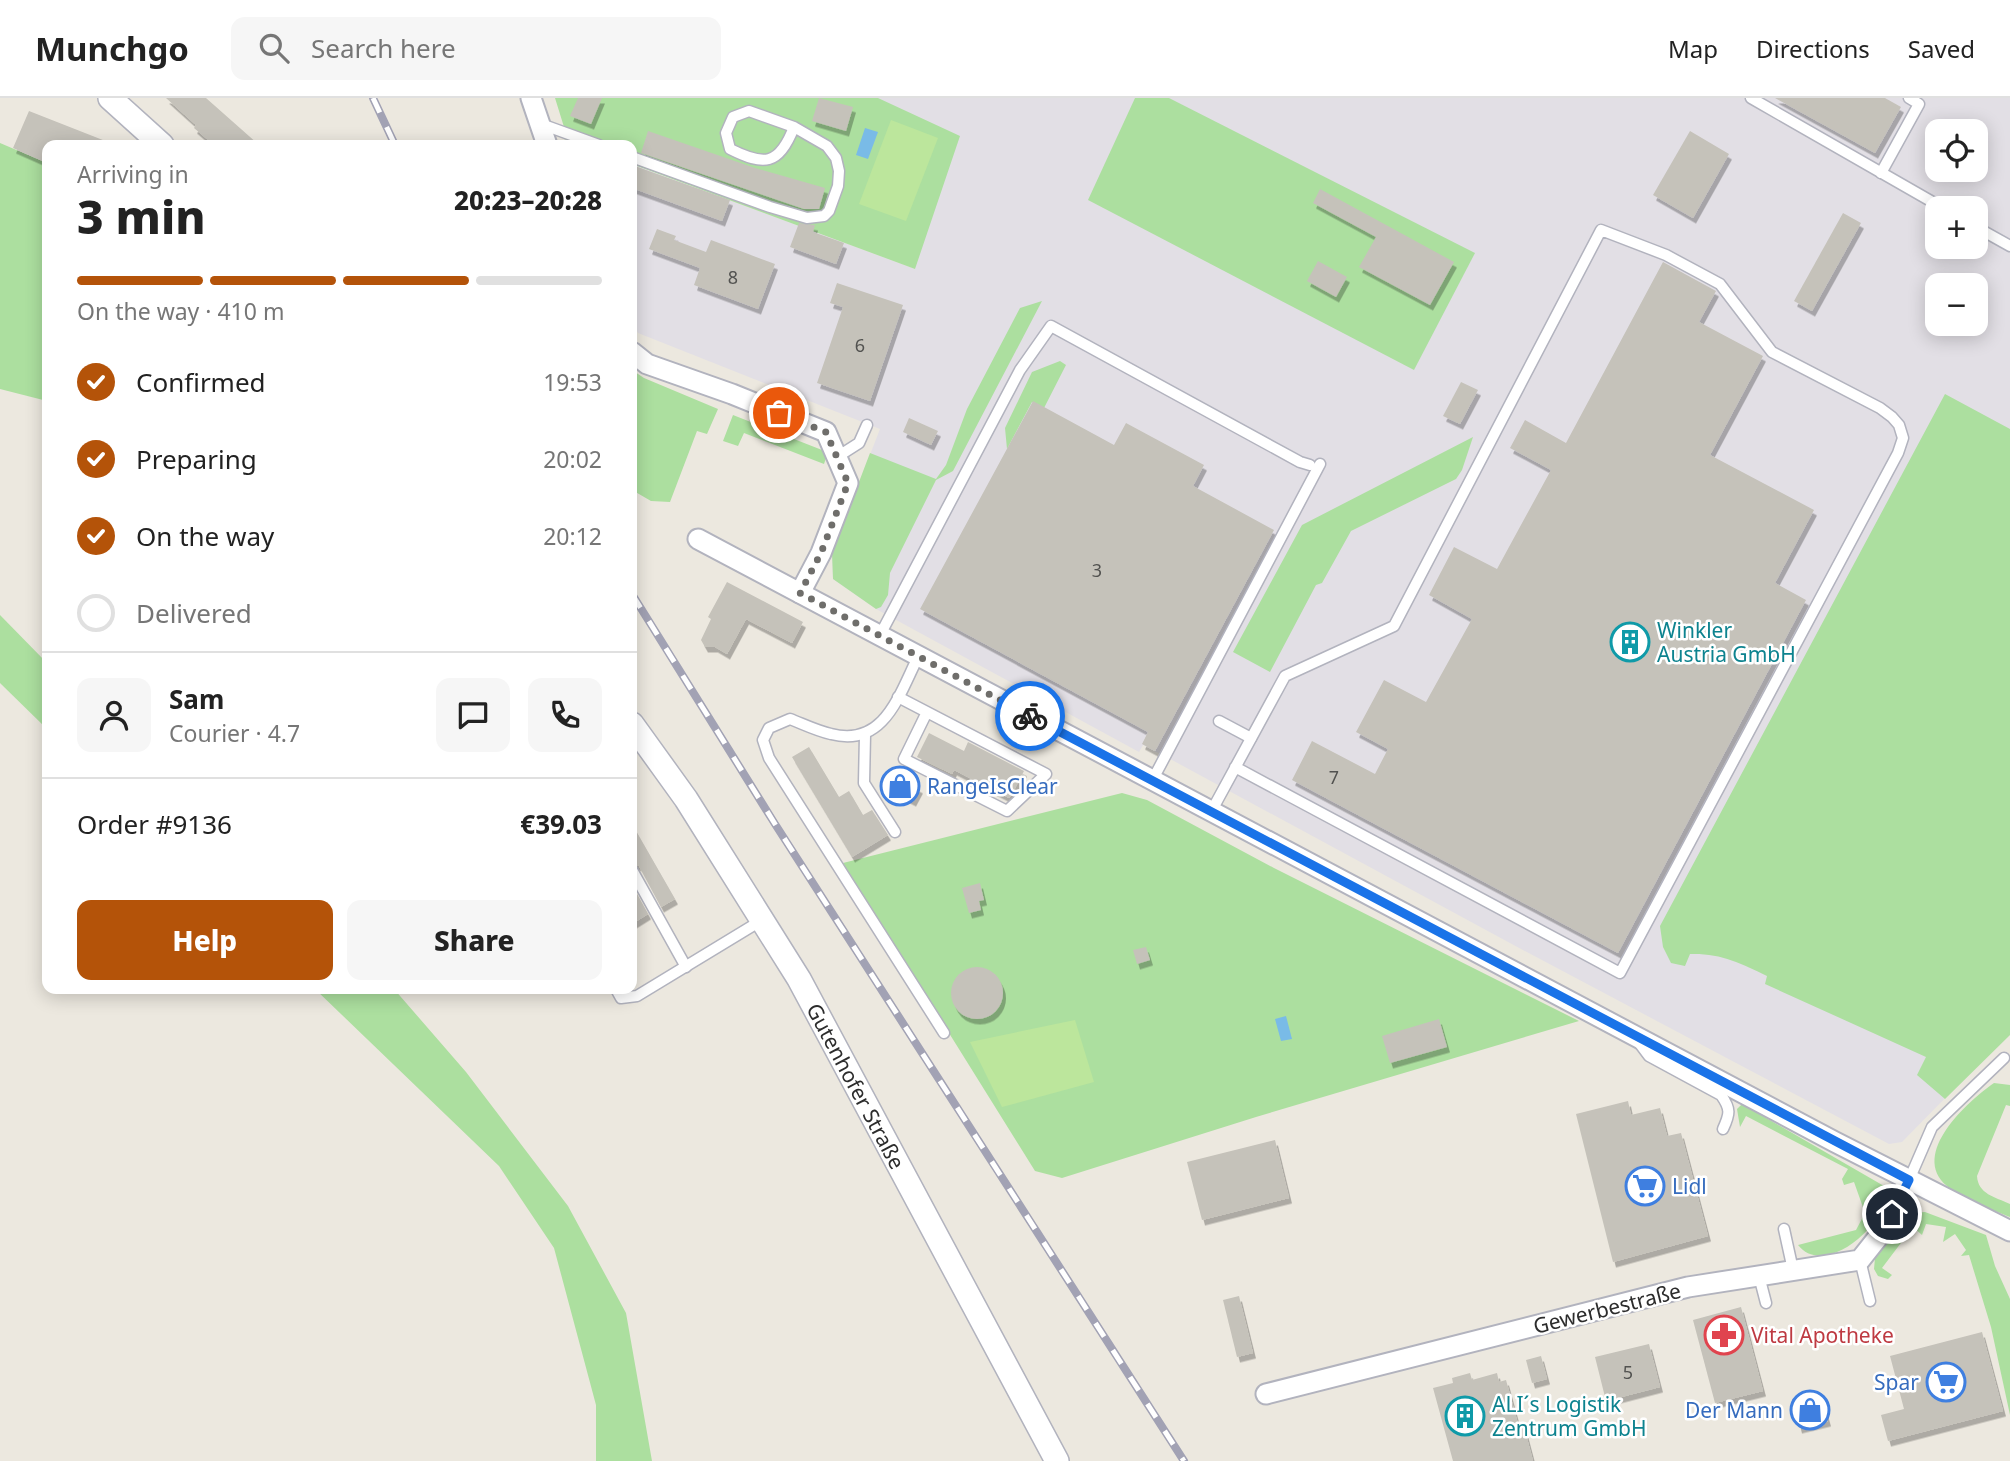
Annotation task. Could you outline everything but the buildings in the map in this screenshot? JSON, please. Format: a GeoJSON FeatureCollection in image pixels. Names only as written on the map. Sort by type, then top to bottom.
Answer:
{"type":"FeatureCollection","features":[{"type":"Feature","properties":{"kind":"street"},"geometry":{"type":"LineString","coordinates":[[110,98],[156,140]]}},
{"type":"Feature","properties":{"kind":"street"},"geometry":{"type":"LineString","coordinates":[[531,98],[545,140]]}},
{"type":"Feature","properties":{"kind":"street"},"geometry":{"type":"LineString","coordinates":[[637,356],[647,364],[732,394],[826,432],[848,483],[821,553],[800,593]]}},
{"type":"Feature","properties":{"kind":"street"},"geometry":{"type":"LineString","coordinates":[[698,539],[1152,782],[2010,1231]]}},
{"type":"Feature","properties":{"kind":"street","name":"Gutenhofer Straße"},"geometry":{"type":"LineString","coordinates":[[637,731],[686,799],[799,979],[1057,1461]]}},
{"type":"Feature","properties":{"kind":"street"},"geometry":{"type":"LineString","coordinates":[[1860,1260],[1883,1231],[1909,1180]]}},
{"type":"Feature","properties":{"kind":"street","name":"Gewerbestraße"},"geometry":{"type":"LineString","coordinates":[[1266,1395],[1688,1287],[1860,1260]]}},
{"type":"Feature","properties":{"kind":"lane"},"geometry":{"type":"LineString","coordinates":[[1751,98],[1925,198]]}},
{"type":"Feature","properties":{"kind":"lane"},"geometry":{"type":"LineString","coordinates":[[1881,173],[1919,104],[1909,98]]}},
{"type":"Feature","properties":{"kind":"lane"},"geometry":{"type":"LineString","coordinates":[[637,159],[770,207],[807,218],[824,216],[832,206],[839,171],[836,158],[828,146],[794,127],[749,111],[733,117],[726,133],[730,149],[753,160],[771,159],[787,146],[794,127]]}},
{"type":"Feature","properties":{"kind":"lane"},"geometry":{"type":"LineString","coordinates":[[540,124],[586,140]]}},
{"type":"Feature","properties":{"kind":"lane"},"geometry":{"type":"LineString","coordinates":[[1210,812],[1285,676],[1394,626],[1601,230],[1666,255],[1720,284],[1772,352],[1880,408],[1899,425],[1903,438],[1898,453],[1620,973],[1235,767]]}},
{"type":"Feature","properties":{"kind":"lane"},"geometry":{"type":"LineString","coordinates":[[1988,234],[2010,246]]}},
{"type":"Feature","properties":{"kind":"lane"},"geometry":{"type":"LineString","coordinates":[[880,635],[1020,370],[1051,326],[1300,462],[1315,465],[1152,782]]}},
{"type":"Feature","properties":{"kind":"lane"},"geometry":{"type":"LineString","coordinates":[[837,457],[859,443],[867,425]]}},
{"type":"Feature","properties":{"kind":"lane"},"geometry":{"type":"LineString","coordinates":[[918,657],[891,710],[879,725],[865,735],[833,735],[790,719],[768,729],[763,740],[769,758],[944,1033]]}},
{"type":"Feature","properties":{"kind":"lane"},"geometry":{"type":"LineString","coordinates":[[898,697],[928,712],[1046,774],[1007,811],[904,759],[928,712]]}},
{"type":"Feature","properties":{"kind":"lane"},"geometry":{"type":"LineString","coordinates":[[1219,721],[1251,738]]}},
{"type":"Feature","properties":{"kind":"lane"},"geometry":{"type":"LineString","coordinates":[[865,735],[864,783],[895,832]]}},
{"type":"Feature","properties":{"kind":"lane"},"geometry":{"type":"LineString","coordinates":[[637,879],[686,967]]}},
{"type":"Feature","properties":{"kind":"lane"},"geometry":{"type":"LineString","coordinates":[[619,994],[621,998],[637,996],[762,920]]}},
{"type":"Feature","properties":{"kind":"lane"},"geometry":{"type":"LineString","coordinates":[[1634,1035],[1649,1056],[1721,1096],[1729,1106],[1730,1113],[1723,1129]]}},
{"type":"Feature","properties":{"kind":"lane"},"geometry":{"type":"LineString","coordinates":[[1909,1180],[1933,1126],[2004,1058]]}},
{"type":"Feature","properties":{"kind":"lane"},"geometry":{"type":"LineString","coordinates":[[1784,1229],[1793,1270]]}},
{"type":"Feature","properties":{"kind":"lane"},"geometry":{"type":"LineString","coordinates":[[1860,1260],[1870,1301]]}},
{"type":"Feature","properties":{"kind":"lane"},"geometry":{"type":"LineString","coordinates":[[1759,1276],[1766,1303]]}},
{"type":"Feature","properties":{"kind":"shaded area"},"geometry":{"type":"Polygon","coordinates":[[[844,98],[2010,98],[2010,1032],[1902,1142],[1889,1144],[1172,760],[1143,745],[1139,752],[876,609],[833,579],[832,553],[880,429],[637,331],[637,166],[915,269],[844,98]]]}},
{"type":"Feature","properties":{"kind":"green space"},"geometry":{"type":"Polygon","coordinates":[[[555,98],[878,98],[960,136],[915,269],[637,166],[637,140],[567,140],[564,139],[564,127],[555,98]]]}},
{"type":"Feature","properties":{"kind":"green space"},"geometry":{"type":"Polygon","coordinates":[[[1135,98],[1169,98],[1475,253],[1414,370],[1088,200],[1135,98]]]}},
{"type":"Feature","properties":{"kind":"green space"},"geometry":{"type":"Polygon","coordinates":[[[891,120],[938,138],[906,221],[859,204],[891,120]]]}},
{"type":"Feature","properties":{"kind":"green space"},"geometry":{"type":"Polygon","coordinates":[[[0,143],[42,161],[42,400],[0,389],[0,143]]]}},
{"type":"Feature","properties":{"kind":"green space"},"geometry":{"type":"Polygon","coordinates":[[[1042,301],[953,471],[936,480],[890,573],[888,595],[881,607],[876,609],[833,579],[832,553],[870,453],[936,479],[946,465],[967,409],[1020,308],[1042,301]]]}},
{"type":"Feature","properties":{"kind":"green space"},"geometry":{"type":"Polygon","coordinates":[[[1060,361],[1066,365],[1044,408],[1032,402],[1007,449],[1005,428],[1032,372],[1060,361]]]}},
{"type":"Feature","properties":{"kind":"green space"},"geometry":{"type":"Polygon","coordinates":[[[637,373],[718,409],[707,434],[697,431],[670,502],[651,501],[637,493],[637,373]]]}},
{"type":"Feature","properties":{"kind":"green space"},"geometry":{"type":"Polygon","coordinates":[[[1945,394],[2010,429],[2010,1035],[1945,1099],[1917,1075],[1926,1057],[1765,984],[1767,976],[1739,963],[1711,955],[1690,954],[1685,966],[1671,963],[1663,947],[1660,926],[1945,394]]]}},
{"type":"Feature","properties":{"kind":"green space"},"geometry":{"type":"Polygon","coordinates":[[[733,415],[822,450],[826,458],[824,464],[744,433],[738,446],[723,441],[733,415]]]}},
{"type":"Feature","properties":{"kind":"green space"},"geometry":{"type":"Polygon","coordinates":[[[1473,437],[1462,470],[1456,479],[1351,531],[1322,583],[1316,585],[1270,672],[1233,652],[1302,525],[1473,437]]]}},
{"type":"Feature","properties":{"kind":"green space"},"geometry":{"type":"Polygon","coordinates":[[[0,615],[42,658],[42,724],[0,683],[0,615]]]}},
{"type":"Feature","properties":{"kind":"green space"},"geometry":{"type":"Polygon","coordinates":[[[1122,793],[1147,800],[1274,868],[1579,1021],[1062,1178],[1035,1171],[843,863],[1122,793]]]}},
{"type":"Feature","properties":{"kind":"green space"},"geometry":{"type":"Polygon","coordinates":[[[320,994],[398,994],[466,1072],[568,1206],[626,1313],[652,1461],[596,1461],[596,1405],[554,1248],[499,1166],[320,994]]]}},
{"type":"Feature","properties":{"kind":"green space"},"geometry":{"type":"Polygon","coordinates":[[[1075,1020],[1094,1082],[1002,1107],[970,1042],[1075,1020]]]}},
{"type":"Feature","properties":{"kind":"green space"},"geometry":{"type":"Polygon","coordinates":[[[1994,1083],[2010,1085],[2010,1106],[2006,1105],[1977,1176],[1984,1191],[2010,1204],[2010,1217],[1952,1190],[1937,1173],[1935,1159],[1938,1144],[1946,1129],[1970,1102],[1994,1083]]]}},
{"type":"Feature","properties":{"kind":"green space"},"geometry":{"type":"Polygon","coordinates":[[[1742,1104],[1884,1186],[1884,1200],[1878,1215],[1854,1242],[1839,1251],[1824,1255],[1810,1254],[1798,1245],[1856,1230],[1865,1213],[1854,1182],[1844,1185],[1842,1179],[1848,1169],[1746,1116],[1740,1127],[1737,1109],[1742,1104]]]}},
{"type":"Feature","properties":{"kind":"green space"},"geometry":{"type":"Polygon","coordinates":[[[1925,1212],[1986,1235],[1995,1266],[2010,1299],[2010,1415],[1991,1327],[1969,1255],[1961,1256],[1966,1250],[1955,1234],[1943,1242],[1946,1227],[1926,1224],[1922,1235],[1913,1227],[1882,1268],[1892,1275],[1888,1279],[1878,1276],[1874,1269],[1875,1258],[1911,1213],[1925,1212]]]}},
{"type":"Feature","properties":{"kind":"water"},"geometry":{"type":"Polygon","coordinates":[[[865,128],[878,132],[868,159],[856,155],[865,128]]]}},
{"type":"Feature","properties":{"kind":"water"},"geometry":{"type":"Polygon","coordinates":[[[1286,1016],[1292,1039],[1281,1041],[1275,1019],[1286,1016]]]}},
{"type":"Feature","properties":{"kind":"railway"},"geometry":{"type":"LineString","coordinates":[[373,98],[393,140]]}},
{"type":"Feature","properties":{"kind":"railway"},"geometry":{"type":"LineString","coordinates":[[637,602],[775,824],[1184,1461]]}},
{"type":"Feature","properties":{"kind":"way so far"},"geometry":{"type":"LineString","coordinates":[[779,413],[826,432],[848,483],[821,553],[800,593],[1030,716]]}},
{"type":"Feature","properties":{"kind":"place","name":"Winkler Austria GmbH"},"geometry":{"type":"Point","coordinates":[1630,642]}},
{"type":"Feature","properties":{"kind":"place","name":"RangeIsClear"},"geometry":{"type":"Point","coordinates":[900,786]}},
{"type":"Feature","properties":{"kind":"place","name":"Lidl"},"geometry":{"type":"Point","coordinates":[1645,1186]}},
{"type":"Feature","properties":{"kind":"place","name":"Vital Apotheke"},"geometry":{"type":"Point","coordinates":[1724,1335]}},
{"type":"Feature","properties":{"kind":"place","name":"Spar"},"geometry":{"type":"Point","coordinates":[1946,1382]}},
{"type":"Feature","properties":{"kind":"place","name":"Der Mann"},"geometry":{"type":"Point","coordinates":[1810,1410]}},
{"type":"Feature","properties":{"kind":"place","name":"ALI´s Logistik Zentrum GmbH"},"geometry":{"type":"Point","coordinates":[1465,1416]}},
{"type":"Feature","properties":{"kind":"route"},"geometry":{"type":"LineString","coordinates":[[1030,716],[1909,1180],[1892,1214]]}}]}
